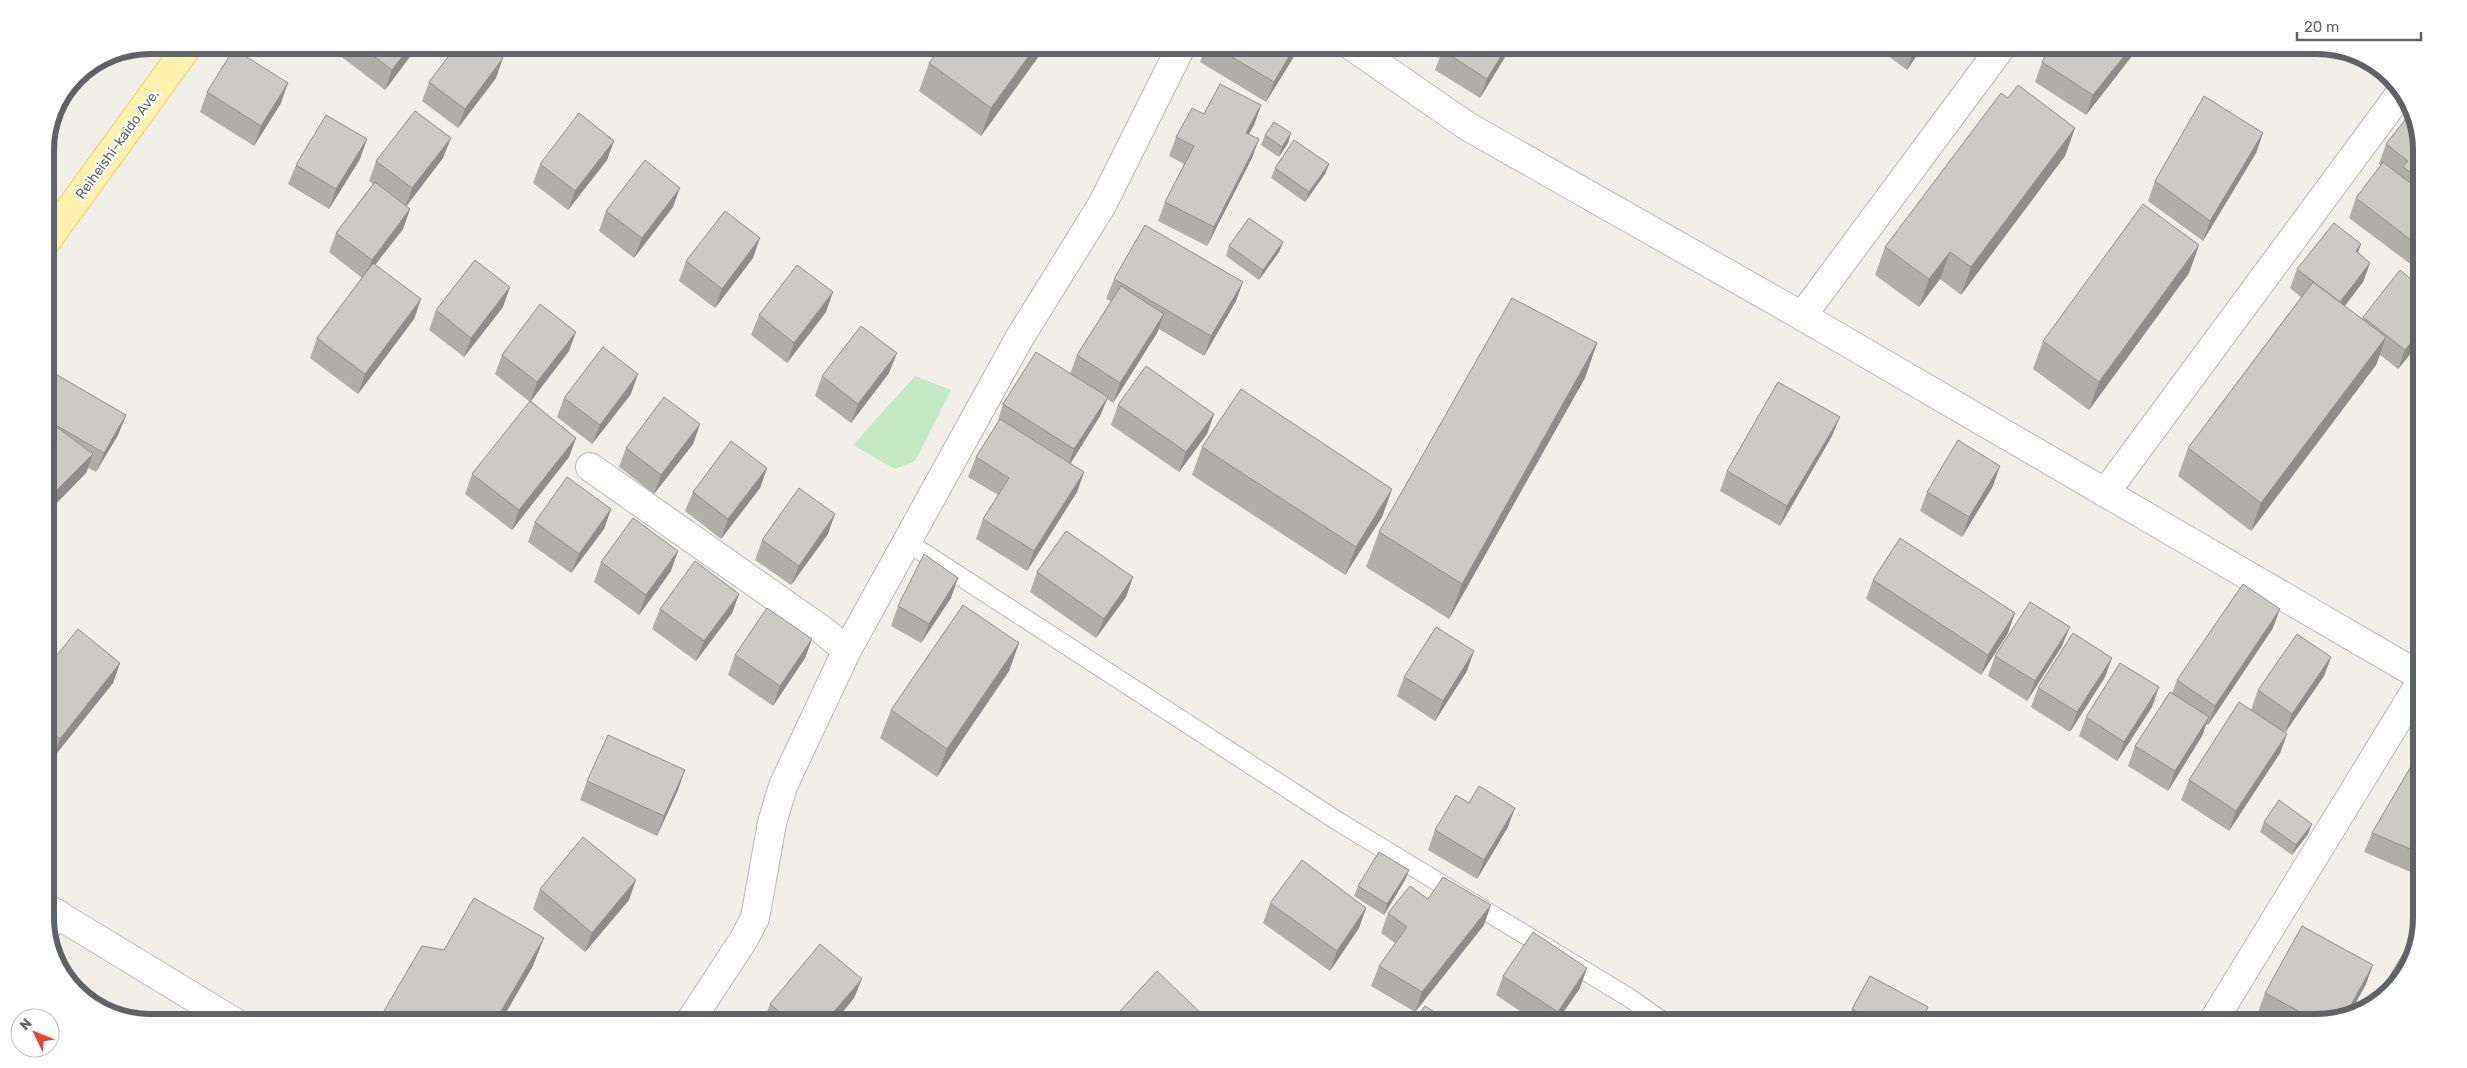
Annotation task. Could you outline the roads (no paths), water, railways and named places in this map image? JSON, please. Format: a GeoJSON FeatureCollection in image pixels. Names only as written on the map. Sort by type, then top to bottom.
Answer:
{"type":"FeatureCollection","features":[{"type":"Feature","properties":{"kind":"main road","name":"Reiheishi-kaido Ave."},"geometry":{"type":"LineString","coordinates":[[54,231],[182,54]]}},
{"type":"Feature","properties":{"kind":"street"},"geometry":{"type":"LineString","coordinates":[[695,1014],[744,939],[755,918],[772,823],[783,786],[847,650],[1020,337],[1102,205],[1178,54]]}},
{"type":"Feature","properties":{"kind":"street"},"geometry":{"type":"LineString","coordinates":[[1363,54],[1467,126],[1802,316],[2413,674]]}},
{"type":"Feature","properties":{"kind":"street"},"geometry":{"type":"LineString","coordinates":[[1802,316],[1996,54]]}},
{"type":"Feature","properties":{"kind":"street"},"geometry":{"type":"LineString","coordinates":[[2105,493],[2397,98]]}},
{"type":"Feature","properties":{"kind":"street"},"geometry":{"type":"LineString","coordinates":[[590,467],[822,630],[847,650]]}},
{"type":"Feature","properties":{"kind":"street"},"geometry":{"type":"LineString","coordinates":[[2217,1014],[2413,694]]}},
{"type":"Feature","properties":{"kind":"street"},"geometry":{"type":"LineString","coordinates":[[54,918],[220,1014]]}},
{"type":"Feature","properties":{"kind":"lane"},"geometry":{"type":"LineString","coordinates":[[907,542],[1339,822],[1619,992],[1652,1014]]}}]}
